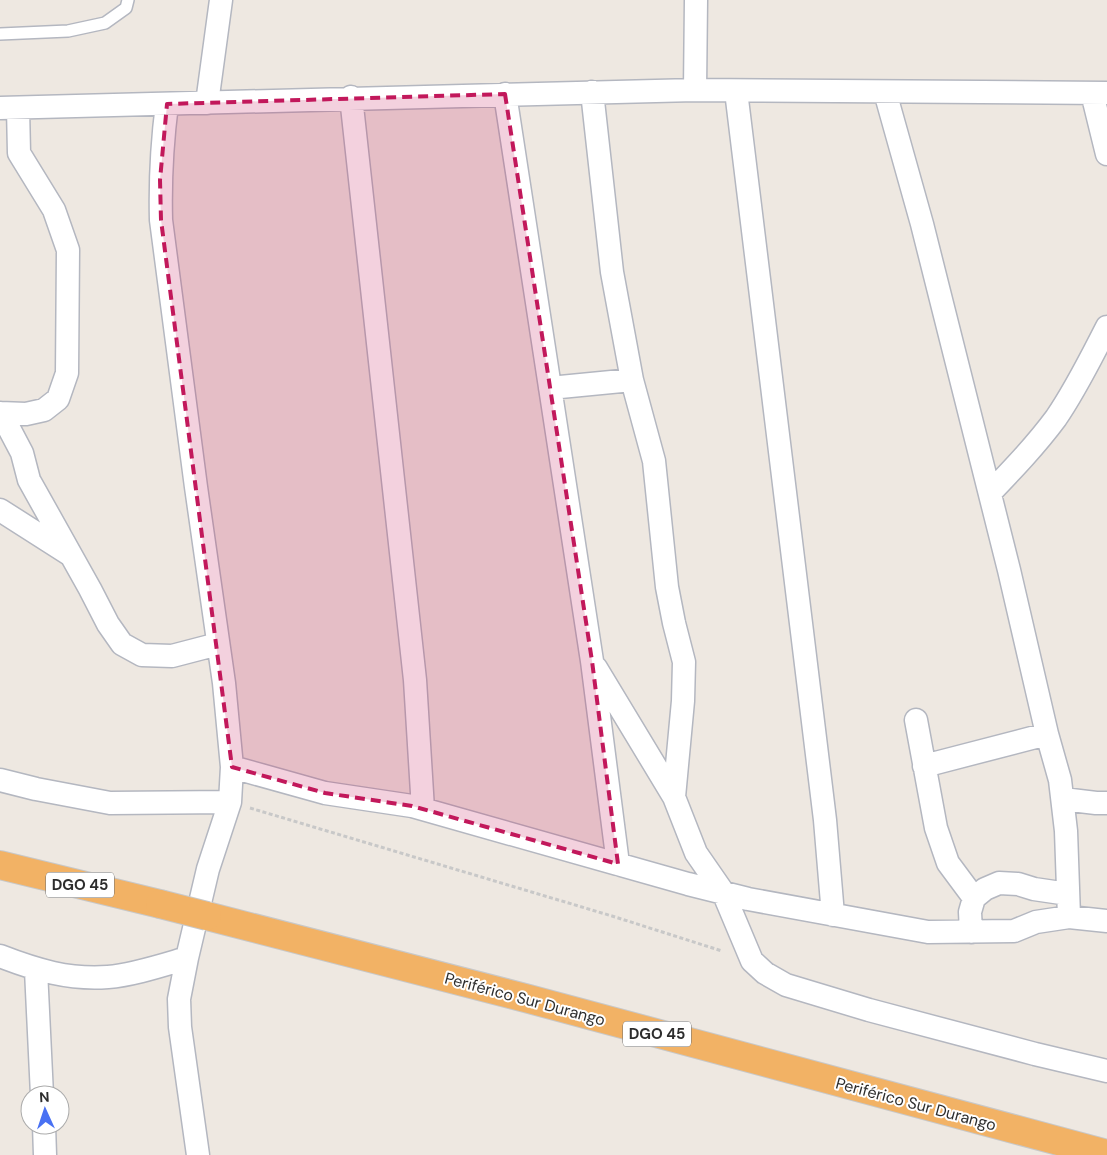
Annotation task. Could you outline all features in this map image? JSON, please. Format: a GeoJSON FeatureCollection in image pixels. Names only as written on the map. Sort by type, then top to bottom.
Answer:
{"type":"FeatureCollection","features":[{"type":"Feature","properties":{"kind":"highway","name":"Periférico Sur Durango"},"geometry":{"type":"LineString","coordinates":[[0,865],[160,904],[529,1000],[1107,1154]]}},
{"type":"Feature","properties":{"kind":"street"},"geometry":{"type":"LineString","coordinates":[[207,104],[221,0]]}},
{"type":"Feature","properties":{"kind":"street"},"geometry":{"type":"LineString","coordinates":[[695,90],[696,0]]}},
{"type":"Feature","properties":{"kind":"street"},"geometry":{"type":"LineString","coordinates":[[0,413],[26,414],[44,410],[58,399],[67,373],[68,250],[54,210],[19,153],[9,108],[695,90],[1099,93],[1107,154]]}},
{"type":"Feature","properties":{"kind":"street"},"geometry":{"type":"LineString","coordinates":[[736,91],[823,801],[833,915]]}},
{"type":"Feature","properties":{"kind":"street"},"geometry":{"type":"LineString","coordinates":[[592,92],[612,272],[632,380],[654,460],[667,587],[684,662],[683,701],[674,797]]}},
{"type":"Feature","properties":{"kind":"street"},"geometry":{"type":"LineString","coordinates":[[885,92],[922,224],[990,493],[1047,734],[1060,780],[1066,831],[1069,917]]}},
{"type":"Feature","properties":{"kind":"street"},"geometry":{"type":"LineString","coordinates":[[505,94],[592,661],[618,864]]}},
{"type":"Feature","properties":{"kind":"street"},"geometry":{"type":"LineString","coordinates":[[351,98],[415,680],[423,809]]}},
{"type":"Feature","properties":{"kind":"street"},"geometry":{"type":"LineString","coordinates":[[167,104],[162,139],[161,220],[194,478],[218,644],[232,767],[230,802],[208,869],[179,999],[180,1027],[198,1155]]}},
{"type":"Feature","properties":{"kind":"street"},"geometry":{"type":"LineString","coordinates":[[990,493],[1022,461],[1056,417],[1086,368],[1107,327]]}},
{"type":"Feature","properties":{"kind":"street"},"geometry":{"type":"LineString","coordinates":[[550,388],[632,380]]}},
{"type":"Feature","properties":{"kind":"street"},"geometry":{"type":"LineString","coordinates":[[0,413],[22,453],[29,480],[108,624],[122,644],[142,655],[172,656],[218,644]]}},
{"type":"Feature","properties":{"kind":"street"},"geometry":{"type":"LineString","coordinates":[[0,510],[71,556]]}},
{"type":"Feature","properties":{"kind":"street"},"geometry":{"type":"LineString","coordinates":[[592,661],[674,797],[696,853],[723,892],[752,961],[766,973],[786,984],[814,993],[1025,1052],[1107,1071]]}},
{"type":"Feature","properties":{"kind":"street"},"geometry":{"type":"LineString","coordinates":[[916,720],[936,828],[948,864],[974,898]]}},
{"type":"Feature","properties":{"kind":"street"},"geometry":{"type":"LineString","coordinates":[[924,766],[1047,734]]}},
{"type":"Feature","properties":{"kind":"street"},"geometry":{"type":"LineString","coordinates":[[232,767],[325,793],[412,806],[723,892],[833,915],[928,932],[1014,931],[1036,922],[1069,917],[1107,921]]}},
{"type":"Feature","properties":{"kind":"street"},"geometry":{"type":"LineString","coordinates":[[0,780],[110,803],[230,802]]}},
{"type":"Feature","properties":{"kind":"street"},"geometry":{"type":"LineString","coordinates":[[1062,799],[1107,803]]}},
{"type":"Feature","properties":{"kind":"street"},"geometry":{"type":"LineString","coordinates":[[971,932],[970,912],[974,898],[985,889],[999,883],[1018,884],[1034,890],[1068,894]]}},
{"type":"Feature","properties":{"kind":"street"},"geometry":{"type":"LineString","coordinates":[[0,956],[36,970],[68,976],[109,977],[187,958]]}},
{"type":"Feature","properties":{"kind":"street"},"geometry":{"type":"LineString","coordinates":[[36,970],[42,1085]]}},
{"type":"Feature","properties":{"kind":"street"},"geometry":{"type":"LineString","coordinates":[[44,1135],[45,1155]]}},
{"type":"Feature","properties":{"kind":"lane"},"geometry":{"type":"LineString","coordinates":[[0,34],[68,31],[105,23],[126,8],[128,0]]}},
{"type":"Feature","properties":{"kind":"path"},"geometry":{"type":"LineString","coordinates":[[230,802],[612,916],[752,961]]}},
{"type":"Feature","properties":{"kind":"highlighted area"},"geometry":{"type":"Polygon","coordinates":[[[505,94],[592,661],[618,864],[412,806],[325,793],[232,767],[161,220],[160,180],[167,104],[505,94]]]}}]}
